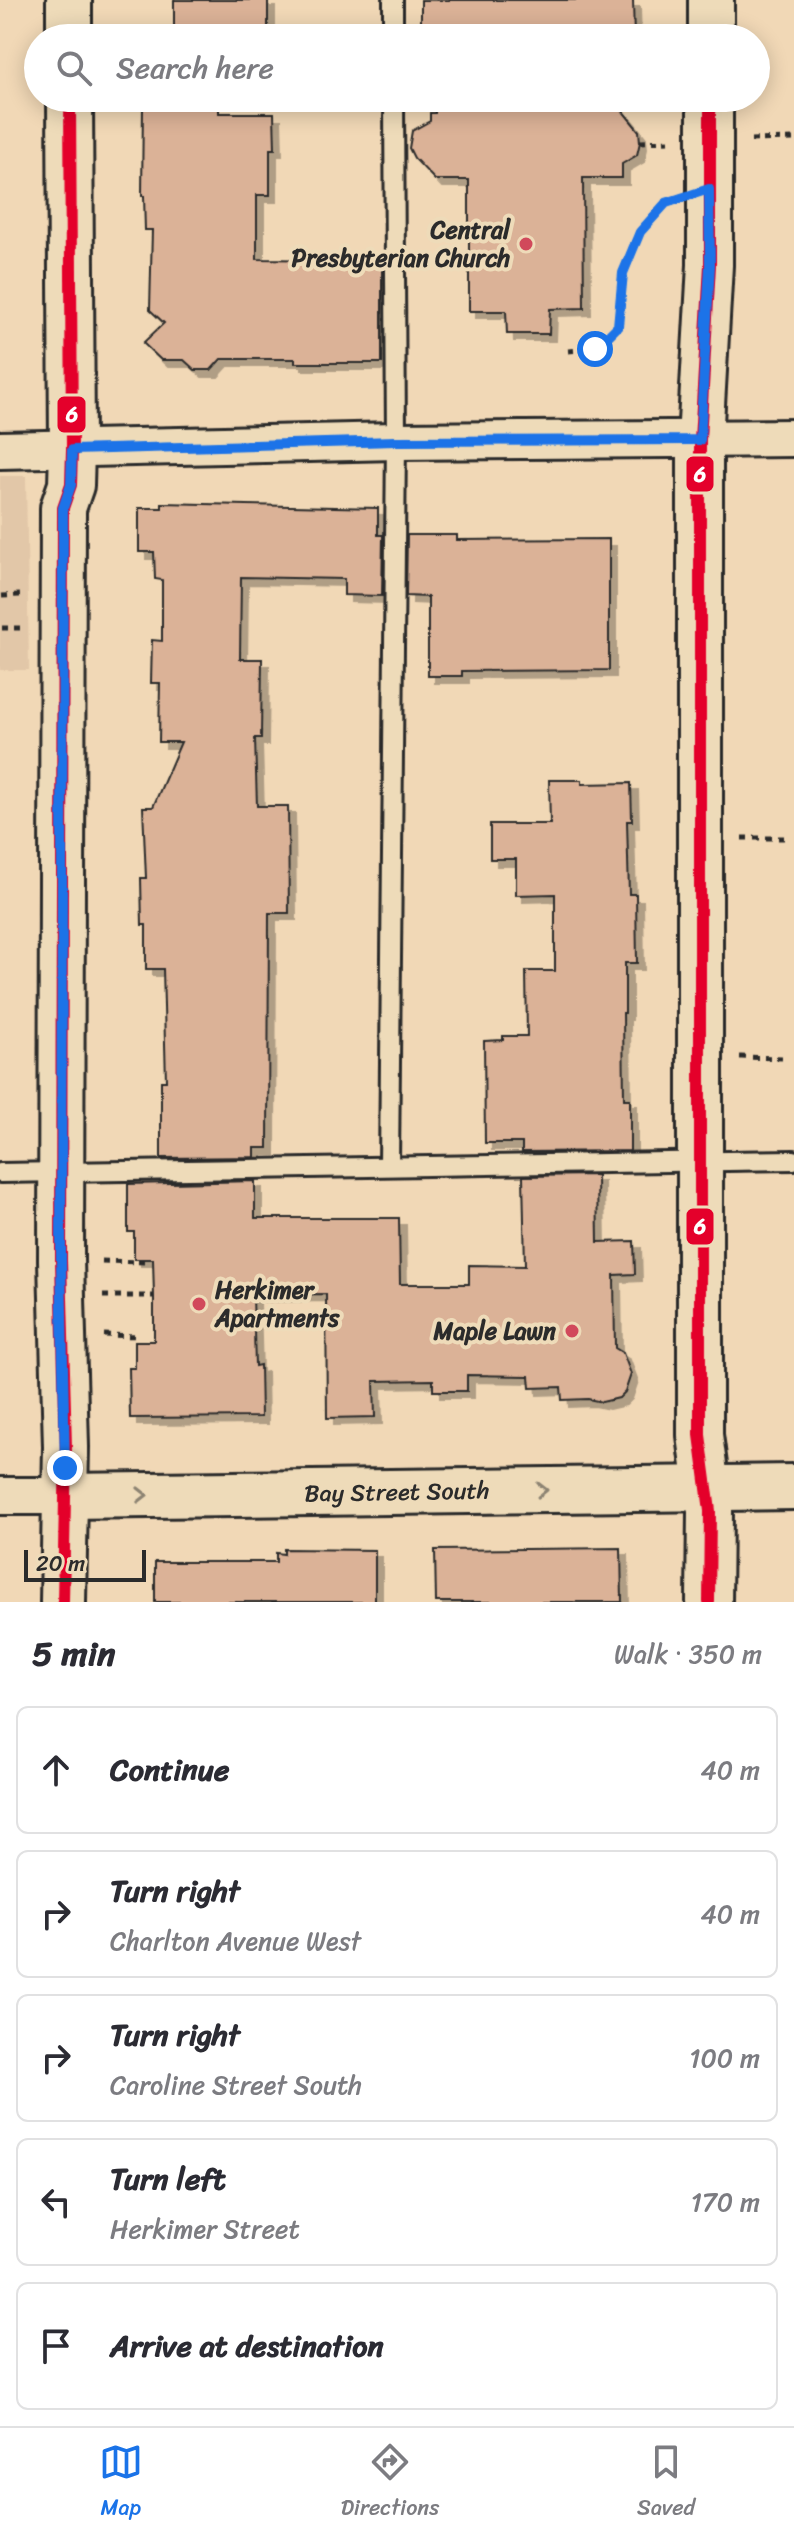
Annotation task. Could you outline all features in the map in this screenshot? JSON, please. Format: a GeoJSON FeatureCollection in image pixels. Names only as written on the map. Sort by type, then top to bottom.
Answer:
{"type":"FeatureCollection","features":[{"type":"Feature","properties":{"kind":"street"},"geometry":{"type":"LineString","coordinates":[[69,0],[69,24]]}},
{"type":"Feature","properties":{"kind":"street"},"geometry":{"type":"LineString","coordinates":[[711,0],[711,24]]}},
{"type":"Feature","properties":{"kind":"street"},"geometry":{"type":"LineString","coordinates":[[63,1602],[63,508],[71,485],[72,450],[70,112]]}},
{"type":"Feature","properties":{"kind":"street"},"geometry":{"type":"LineString","coordinates":[[709,1602],[708,1487],[700,1435],[699,1162],[700,440],[710,265],[710,112]]}},
{"type":"Feature","properties":{"kind":"street"},"geometry":{"type":"LineString","coordinates":[[0,450],[396,441],[794,438]]}},
{"type":"Feature","properties":{"kind":"street","name":"Bay Street South"},"geometry":{"type":"LineString","coordinates":[[0,1496],[794,1487]]}},
{"type":"Feature","properties":{"kind":"lane"},"geometry":{"type":"LineString","coordinates":[[393,0],[393,24]]}},
{"type":"Feature","properties":{"kind":"lane"},"geometry":{"type":"LineString","coordinates":[[389,1166],[396,441],[394,112]]}},
{"type":"Feature","properties":{"kind":"lane"},"geometry":{"type":"LineString","coordinates":[[0,1173],[794,1160]]}},
{"type":"Feature","properties":{"kind":"path"},"geometry":{"type":"LineString","coordinates":[[568,351],[595,349],[618,326],[623,273],[640,232],[666,203],[709,189]]}},
{"type":"Feature","properties":{"kind":"path"},"geometry":{"type":"LineString","coordinates":[[2,596],[13,595],[10,586]]}},
{"type":"Feature","properties":{"kind":"path"},"geometry":{"type":"LineString","coordinates":[[2,628],[12,628],[10,619]]}},
{"type":"Feature","properties":{"kind":"shaded area"},"geometry":{"type":"Polygon","coordinates":[[[0,476],[26,476],[29,670],[0,670],[0,476]]]}},
{"type":"Feature","properties":{"kind":"building"},"geometry":{"type":"Polygon","coordinates":[[[174,0],[268,0],[268,24],[174,24],[174,0]]]}},
{"type":"Feature","properties":{"kind":"building"},"geometry":{"type":"Polygon","coordinates":[[[421,0],[633,0],[634,24],[421,24],[421,0]]]}},
{"type":"Feature","properties":{"kind":"building"},"geometry":{"type":"Polygon","coordinates":[[[143,112],[274,113],[275,149],[270,149],[270,195],[257,195],[257,259],[382,264],[382,363],[221,359],[211,370],[195,370],[184,360],[161,360],[143,343],[164,323],[150,310],[152,230],[145,230],[142,196],[143,112]]]}},
{"type":"Feature","properties":{"kind":"building","name":"Central Presbyterian Church"},"geometry":{"type":"Polygon","coordinates":[[[624,112],[639,131],[637,155],[622,164],[622,178],[583,178],[584,308],[550,309],[549,334],[507,334],[506,311],[469,311],[469,180],[435,180],[414,158],[409,148],[412,131],[430,121],[430,113],[624,112]]]}},
{"type":"Feature","properties":{"kind":"building"},"geometry":{"type":"Polygon","coordinates":[[[162,503],[378,508],[378,535],[383,535],[382,596],[344,595],[344,579],[241,577],[240,659],[262,659],[261,738],[255,738],[257,806],[288,806],[289,913],[269,913],[268,1148],[255,1148],[255,1157],[161,1158],[161,1081],[166,1081],[163,969],[146,969],[146,925],[142,925],[141,878],[146,878],[143,807],[153,807],[181,742],[159,742],[160,683],[151,683],[152,640],[162,641],[162,580],[155,579],[154,552],[139,552],[139,508],[162,508],[162,503]]]}},
{"type":"Feature","properties":{"kind":"building"},"geometry":{"type":"Polygon","coordinates":[[[407,535],[457,535],[457,540],[609,539],[609,670],[462,671],[462,676],[428,676],[428,597],[406,596],[407,535]]]}},
{"type":"Feature","properties":{"kind":"building"},"geometry":{"type":"Polygon","coordinates":[[[549,780],[582,780],[582,784],[631,783],[632,821],[627,821],[629,894],[636,894],[637,963],[625,963],[623,1013],[624,1099],[630,1099],[630,1151],[522,1152],[522,1143],[485,1143],[484,1041],[503,1040],[503,1036],[527,1036],[526,971],[555,971],[555,894],[516,895],[516,859],[490,859],[490,824],[550,824],[549,780]]]}},
{"type":"Feature","properties":{"kind":"building"},"geometry":{"type":"Polygon","coordinates":[[[597,1175],[598,1242],[634,1241],[635,1274],[614,1275],[615,1348],[623,1353],[631,1374],[625,1392],[619,1398],[602,1402],[562,1400],[561,1387],[530,1388],[529,1376],[467,1375],[467,1391],[433,1391],[433,1380],[374,1381],[375,1417],[327,1418],[326,1294],[253,1295],[255,1366],[260,1365],[261,1417],[130,1418],[129,1368],[135,1368],[135,1341],[154,1341],[154,1296],[153,1259],[134,1259],[134,1232],[128,1232],[128,1184],[255,1181],[255,1218],[399,1218],[400,1284],[469,1284],[469,1265],[525,1266],[523,1176],[597,1175]]]}},
{"type":"Feature","properties":{"kind":"building"},"geometry":{"type":"Polygon","coordinates":[[[621,1548],[622,1602],[436,1602],[435,1550],[621,1548]]]}},
{"type":"Feature","properties":{"kind":"building"},"geometry":{"type":"Polygon","coordinates":[[[284,1549],[375,1550],[375,1602],[155,1602],[155,1562],[276,1562],[276,1553],[284,1554],[284,1549]]]}},
{"type":"Feature","properties":{"kind":"transit line","name":"6"},"geometry":{"type":"LineString","coordinates":[[63,1602],[66,1447],[61,1260],[63,508],[71,485],[72,450],[70,112]]}},
{"type":"Feature","properties":{"kind":"transit line","name":"6"},"geometry":{"type":"LineString","coordinates":[[709,1602],[710,1511],[700,1435],[700,440],[710,265],[710,112]]}},
{"type":"Feature","properties":{"kind":"place","name":"Central Presbyterian Church"},"geometry":{"type":"Point","coordinates":[526,244]}},
{"type":"Feature","properties":{"kind":"place","name":"Herkimer Apartments"},"geometry":{"type":"Point","coordinates":[199,1304]}},
{"type":"Feature","properties":{"kind":"place","name":"Maple Lawn"},"geometry":{"type":"Point","coordinates":[572,1331]}},
{"type":"Feature","properties":{"kind":"route"},"geometry":{"type":"LineString","coordinates":[[65,1468],[61,1260],[63,508],[71,485],[72,450],[396,441],[700,440],[710,265],[709,189],[666,203],[640,232],[623,273],[618,326],[595,349]]}}]}
